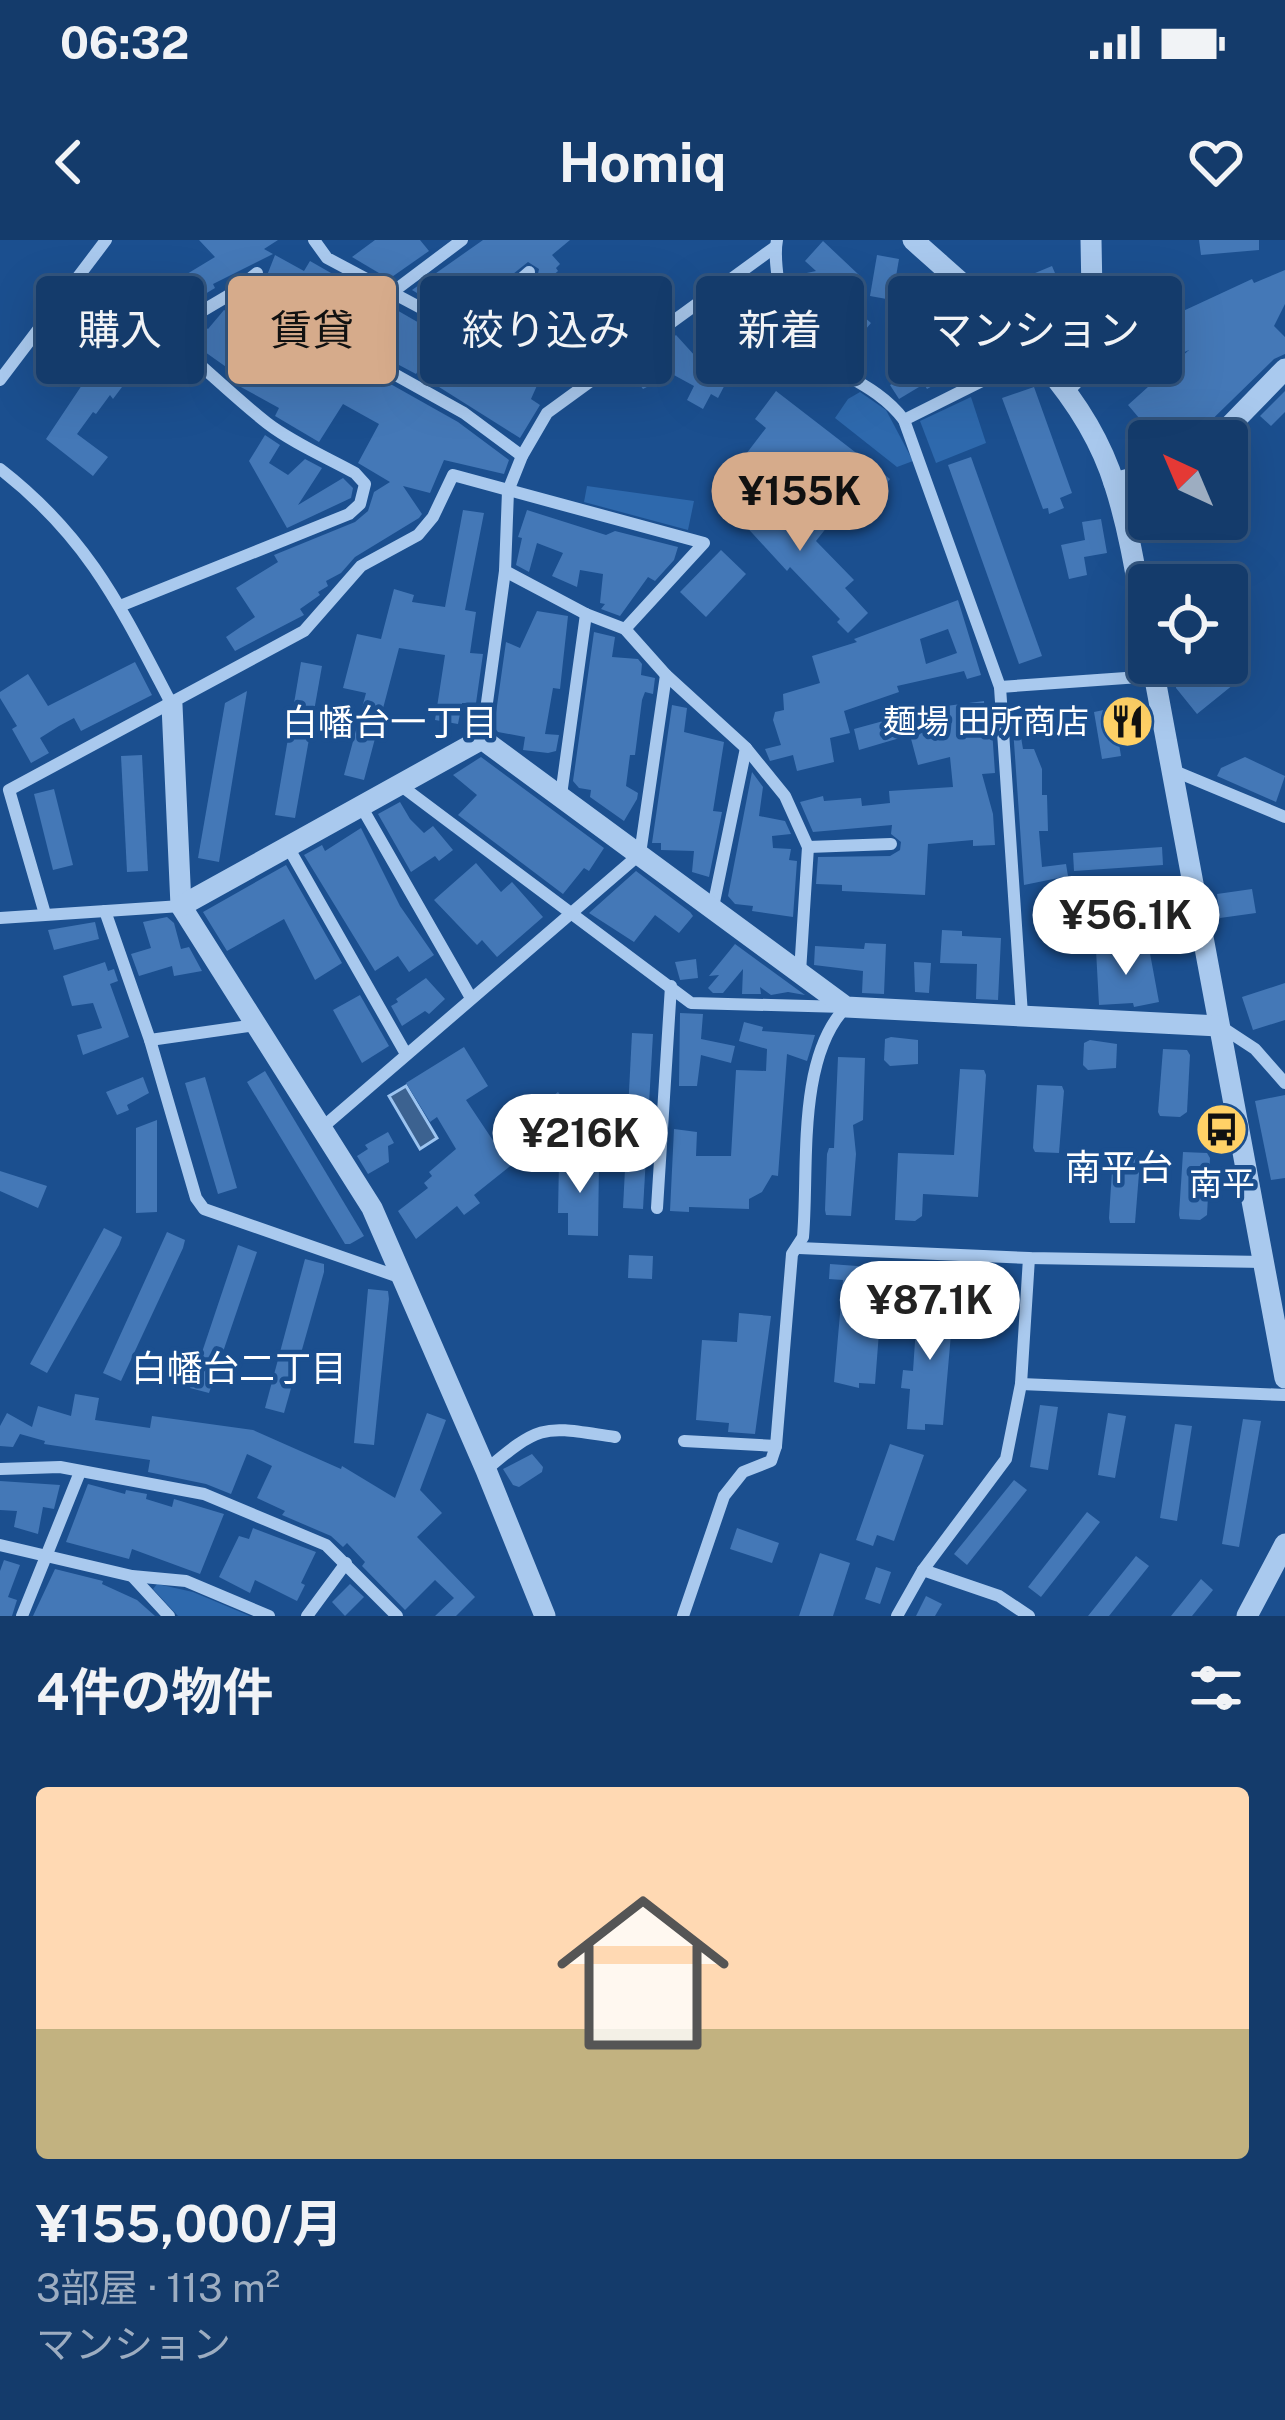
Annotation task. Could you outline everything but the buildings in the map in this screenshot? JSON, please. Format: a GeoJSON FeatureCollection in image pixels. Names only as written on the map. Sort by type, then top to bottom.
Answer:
{"type":"FeatureCollection","features":[{"type":"Feature","properties":{"kind":"street"},"geometry":{"type":"LineString","coordinates":[[79,276],[106,240]]}},
{"type":"Feature","properties":{"kind":"street"},"geometry":{"type":"LineString","coordinates":[[314,240],[327,258],[359,276]]}},
{"type":"Feature","properties":{"kind":"street"},"geometry":{"type":"LineString","coordinates":[[396,286],[462,240]]}},
{"type":"Feature","properties":{"kind":"street"},"geometry":{"type":"LineString","coordinates":[[913,240],[952,276]]}},
{"type":"Feature","properties":{"kind":"street"},"geometry":{"type":"LineString","coordinates":[[1066,388],[1088,365],[1094,347],[1090,240]]}},
{"type":"Feature","properties":{"kind":"street"},"geometry":{"type":"LineString","coordinates":[[776,243],[780,295],[793,335],[815,359],[880,396],[904,420],[1000,687],[1022,1015]]}},
{"type":"Feature","properties":{"kind":"street"},"geometry":{"type":"LineString","coordinates":[[482,740],[505,571],[508,491],[547,412],[776,243]]}},
{"type":"Feature","properties":{"kind":"street"},"geometry":{"type":"LineString","coordinates":[[396,296],[436,316],[468,292],[489,307],[529,272]]}},
{"type":"Feature","properties":{"kind":"street"},"geometry":{"type":"LineString","coordinates":[[204,310],[257,273]]}},
{"type":"Feature","properties":{"kind":"street"},"geometry":{"type":"LineString","coordinates":[[0,380],[36,333]]}},
{"type":"Feature","properties":{"kind":"street"},"geometry":{"type":"LineString","coordinates":[[120,606],[349,514],[364,494],[364,484],[355,473],[269,425],[204,368]]}},
{"type":"Feature","properties":{"kind":"street"},"geometry":{"type":"LineString","coordinates":[[1234,420],[1285,368]]}},
{"type":"Feature","properties":{"kind":"street"},"geometry":{"type":"LineString","coordinates":[[396,375],[464,413],[522,456]]}},
{"type":"Feature","properties":{"kind":"street"},"geometry":{"type":"LineString","coordinates":[[904,420],[976,384]]}},
{"type":"Feature","properties":{"kind":"street"},"geometry":{"type":"LineString","coordinates":[[1062,384],[1114,483],[1131,564]]}},
{"type":"Feature","properties":{"kind":"street"},"geometry":{"type":"LineString","coordinates":[[0,469],[60,520],[120,606],[172,706],[182,907],[324,1126],[371,1208],[487,1470],[545,1616]]}},
{"type":"Feature","properties":{"kind":"street"},"geometry":{"type":"LineString","coordinates":[[45,914],[9,790],[304,631],[362,566],[418,535],[434,518],[453,475],[704,543],[625,629]]}},
{"type":"Feature","properties":{"kind":"street"},"geometry":{"type":"LineString","coordinates":[[1114,483],[1128,479]]}},
{"type":"Feature","properties":{"kind":"street"},"geometry":{"type":"LineString","coordinates":[[505,571],[625,629],[746,748],[785,796],[808,847],[800,972]]}},
{"type":"Feature","properties":{"kind":"street"},"geometry":{"type":"LineString","coordinates":[[561,795],[586,614]]}},
{"type":"Feature","properties":{"kind":"street"},"geometry":{"type":"LineString","coordinates":[[1000,687],[1128,673]]}},
{"type":"Feature","properties":{"kind":"street"},"geometry":{"type":"LineString","coordinates":[[324,1126],[640,854],[667,675]]}},
{"type":"Feature","properties":{"kind":"street"},"geometry":{"type":"LineString","coordinates":[[1156,684],[1285,1378]]}},
{"type":"Feature","properties":{"kind":"street"},"geometry":{"type":"LineString","coordinates":[[0,917],[182,907],[482,740]]}},
{"type":"Feature","properties":{"kind":"street"},"geometry":{"type":"LineString","coordinates":[[482,740],[846,1007]]}},
{"type":"Feature","properties":{"kind":"street"},"geometry":{"type":"LineString","coordinates":[[712,907],[746,748]]}},
{"type":"Feature","properties":{"kind":"street"},"geometry":{"type":"LineString","coordinates":[[1172,770],[1285,817]]}},
{"type":"Feature","properties":{"kind":"street"},"geometry":{"type":"LineString","coordinates":[[400,785],[692,1003],[1219,1026],[1255,1049],[1285,1083]]}},
{"type":"Feature","properties":{"kind":"street"},"geometry":{"type":"LineString","coordinates":[[361,806],[471,998]]}},
{"type":"Feature","properties":{"kind":"street"},"geometry":{"type":"LineString","coordinates":[[808,847],[891,844]]}},
{"type":"Feature","properties":{"kind":"street"},"geometry":{"type":"LineString","coordinates":[[288,847],[406,1054]]}},
{"type":"Feature","properties":{"kind":"street"},"geometry":{"type":"LineString","coordinates":[[105,911],[203,1209],[402,1278]]}},
{"type":"Feature","properties":{"kind":"street"},"geometry":{"type":"LineString","coordinates":[[656,1208],[670,986]]}},
{"type":"Feature","properties":{"kind":"street"},"geometry":{"type":"LineString","coordinates":[[683,1616],[724,1496],[743,1472],[771,1461],[776,1446],[792,1254],[799,1248],[804,1225],[812,1075],[846,1007]]}},
{"type":"Feature","properties":{"kind":"street"},"geometry":{"type":"LineString","coordinates":[[150,1040],[258,1024]]}},
{"type":"Feature","properties":{"kind":"street"},"geometry":{"type":"LineString","coordinates":[[799,1248],[1264,1262]]}},
{"type":"Feature","properties":{"kind":"street"},"geometry":{"type":"LineString","coordinates":[[897,1616],[923,1570],[1006,1459],[1021,1384],[1029,1258]]}},
{"type":"Feature","properties":{"kind":"street"},"geometry":{"type":"LineString","coordinates":[[1021,1384],[1285,1395]]}},
{"type":"Feature","properties":{"kind":"street"},"geometry":{"type":"LineString","coordinates":[[487,1470],[525,1437],[556,1428],[616,1437]]}},
{"type":"Feature","properties":{"kind":"street"},"geometry":{"type":"LineString","coordinates":[[684,1442],[776,1446]]}},
{"type":"Feature","properties":{"kind":"street"},"geometry":{"type":"LineString","coordinates":[[0,1469],[60,1467],[185,1488],[326,1545],[397,1616]]}},
{"type":"Feature","properties":{"kind":"street"},"geometry":{"type":"LineString","coordinates":[[22,1616],[80,1472]]}},
{"type":"Feature","properties":{"kind":"street"},"geometry":{"type":"LineString","coordinates":[[1247,1616],[1285,1544]]}},
{"type":"Feature","properties":{"kind":"street"},"geometry":{"type":"LineString","coordinates":[[0,1545],[132,1576],[185,1581],[268,1616]]}},
{"type":"Feature","properties":{"kind":"street"},"geometry":{"type":"LineString","coordinates":[[307,1616],[346,1563]]}},
{"type":"Feature","properties":{"kind":"street"},"geometry":{"type":"LineString","coordinates":[[923,1570],[1000,1596],[1029,1616]]}},
{"type":"Feature","properties":{"kind":"street"},"geometry":{"type":"LineString","coordinates":[[132,1576],[169,1616]]}},
{"type":"Feature","properties":{"kind":"shaded area"},"geometry":{"type":"Polygon","coordinates":[[[860,392],[886,410],[913,461],[897,467],[835,418],[848,399],[860,392]]]}},
{"type":"Feature","properties":{"kind":"shaded area"},"geometry":{"type":"Polygon","coordinates":[[[971,397],[986,443],[936,463],[920,421],[971,397]]]}},
{"type":"Feature","properties":{"kind":"shaded area"},"geometry":{"type":"Polygon","coordinates":[[[587,486],[694,501],[688,530],[584,502],[587,486]]]}},
{"type":"Feature","properties":{"kind":"shaded area"},"geometry":{"type":"Polygon","coordinates":[[[406,1086],[437,1138],[420,1149],[389,1096],[406,1086]]]}},
{"type":"Feature","properties":{"kind":"shaded area"},"geometry":{"type":"Polygon","coordinates":[[[157,1584],[193,1592],[250,1616],[178,1616],[153,1589],[157,1584]]]}},
{"type":"Feature","properties":{"kind":"place","name":"麺場 田所商店"},"geometry":{"type":"Point","coordinates":[1128,721]}},
{"type":"Feature","properties":{"kind":"place","name":"南平"},"geometry":{"type":"Point","coordinates":[1222,1129]}},
{"type":"Feature","properties":{"kind":"district","name":"白幡台一丁目"},"geometry":{"type":"Point","coordinates":[390,722]}},
{"type":"Feature","properties":{"kind":"district","name":"南平台"},"geometry":{"type":"Point","coordinates":[1119,1167]}},
{"type":"Feature","properties":{"kind":"district","name":"白幡台二丁目"},"geometry":{"type":"Point","coordinates":[239,1368]}}]}
